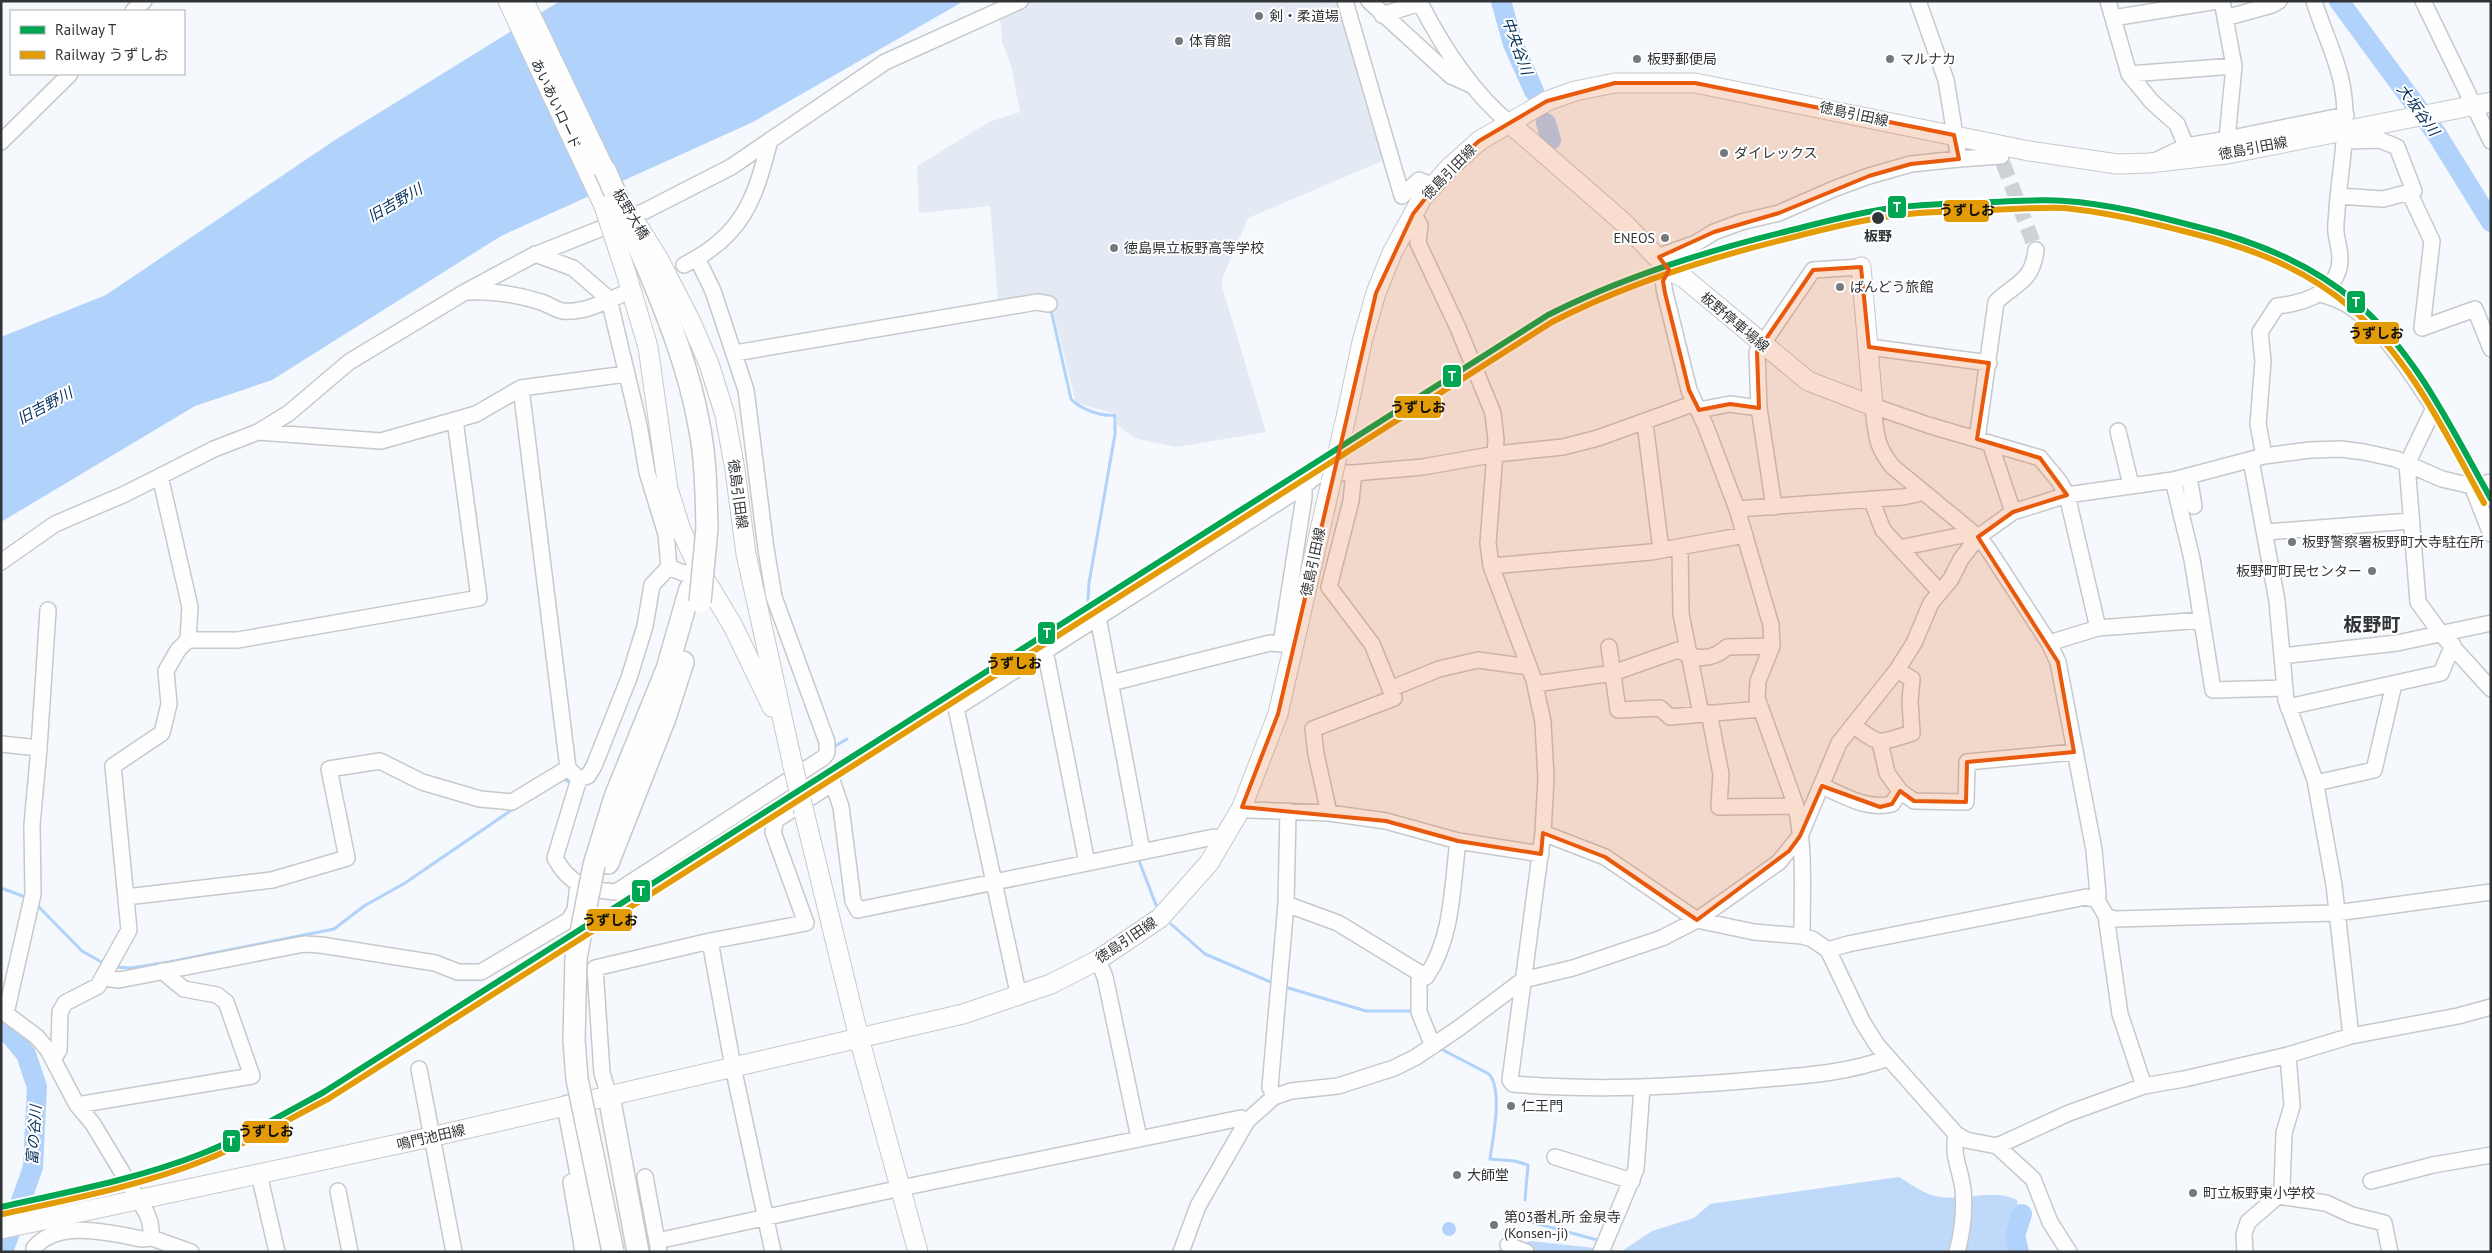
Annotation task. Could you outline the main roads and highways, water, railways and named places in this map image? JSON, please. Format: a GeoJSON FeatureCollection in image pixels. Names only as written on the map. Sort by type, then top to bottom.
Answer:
{"type":"FeatureCollection","features":[{"type":"Feature","properties":{"kind":"highway"},"geometry":{"type":"LineString","coordinates":[[605,170],[641,266],[677,342],[695,407],[706,473],[696,587],[667,668],[614,797],[600,866],[576,958],[574,1040],[577,1079],[613,1252]]}},
{"type":"Feature","properties":{"kind":"highway"},"geometry":{"type":"LineString","coordinates":[[604,206],[641,266]]}},
{"type":"Feature","properties":{"kind":"highway"},"geometry":{"type":"LineString","coordinates":[[600,866],[587,958],[585,1015],[588,1077],[624,1252]]}},
{"type":"Feature","properties":{"kind":"highway"},"geometry":{"type":"LineString","coordinates":[[609,1096],[638,1252]]}},
{"type":"Feature","properties":{"kind":"highway"},"geometry":{"type":"LineString","coordinates":[[568,1106],[596,1252]]}},
{"type":"Feature","properties":{"kind":"main road","name":"あいあいロード"},"geometry":{"type":"LineString","coordinates":[[508,1],[604,206]]}},
{"type":"Feature","properties":{"kind":"main road","name":"あいあいロード"},"geometry":{"type":"LineString","coordinates":[[524,1],[605,170]]}},
{"type":"Feature","properties":{"kind":"main road","name":"徳島引田線"},"geometry":{"type":"LineString","coordinates":[[859,1038],[963,1014],[1052,984],[1098,960],[1160,918],[1209,863],[1242,807],[1278,714],[1288,645],[1347,413],[1362,342],[1376,293],[1392,253],[1413,214],[1433,186],[1449,168],[1479,141],[1508,122],[1547,101],[1575,91],[1615,83],[1662,81],[1695,83],[1729,88],[1954,134],[2029,152],[2117,164],[2149,164],[2227,154],[2345,129],[2473,106]]}},
{"type":"Feature","properties":{"kind":"main road","name":"板野停車場線"},"geometry":{"type":"LineString","coordinates":[[1508,122],[1624,222],[1663,264],[1684,278],[1761,344],[1808,381],[1873,406],[1869,347],[1860,267]]}},
{"type":"Feature","properties":{"kind":"main road","name":"徳島引田線"},"geometry":{"type":"LineString","coordinates":[[641,266],[690,320],[710,364],[725,415],[735,470],[746,554],[787,740],[859,1038],[918,1252]]}},
{"type":"Feature","properties":{"kind":"main road","name":"徳島引田線"},"geometry":{"type":"LineString","coordinates":[[641,266],[648,347],[668,489],[696,587],[734,626],[787,740]]}},
{"type":"Feature","properties":{"kind":"main road","name":"鳴門池田線"},"geometry":{"type":"LineString","coordinates":[[1,1229],[431,1137],[859,1038]]}},
{"type":"Feature","properties":{"kind":"water","name":"旧吉野川"},"geometry":{"type":"Polygon","coordinates":[[[560,1],[964,1],[753,122],[501,236],[272,380],[195,406],[1,522],[1,337],[106,295],[335,140],[560,1]]]}},
{"type":"Feature","properties":{"kind":"water"},"geometry":{"type":"Polygon","coordinates":[[[1449,1222],[1454,1224],[1456,1229],[1454,1234],[1449,1236],[1444,1234],[1442,1229],[1444,1224],[1449,1222]]]}},
{"type":"Feature","properties":{"kind":"waterway","name":"中央谷川"},"geometry":{"type":"LineString","coordinates":[[1501,1],[1513,44],[1534,91]]}},
{"type":"Feature","properties":{"kind":"waterway","name":"大坂谷川"},"geometry":{"type":"LineString","coordinates":[[2339,1],[2436,133],[2491,222]]}},
{"type":"Feature","properties":{"kind":"waterway","name":"中央谷川"},"geometry":{"type":"LineString","coordinates":[[1546,123],[1551,140]]}},
{"type":"Feature","properties":{"kind":"waterway"},"geometry":{"type":"LineString","coordinates":[[1051,310],[1071,399],[1092,412],[1115,415],[1115,434],[1089,583],[1088,600],[1091,617]]}},
{"type":"Feature","properties":{"kind":"waterway"},"geometry":{"type":"LineString","coordinates":[[832,748],[847,739]]}},
{"type":"Feature","properties":{"kind":"waterway"},"geometry":{"type":"LineString","coordinates":[[561,778],[573,784]]}},
{"type":"Feature","properties":{"kind":"waterway"},"geometry":{"type":"LineString","coordinates":[[113,967],[131,968],[169,962],[334,929],[364,906],[405,883],[516,807]]}},
{"type":"Feature","properties":{"kind":"waterway"},"geometry":{"type":"LineString","coordinates":[[1138,858],[1156,905]]}},
{"type":"Feature","properties":{"kind":"waterway"},"geometry":{"type":"LineString","coordinates":[[1,888],[28,898]]}},
{"type":"Feature","properties":{"kind":"waterway"},"geometry":{"type":"LineString","coordinates":[[35,903],[82,951],[105,964]]}},
{"type":"Feature","properties":{"kind":"waterway"},"geometry":{"type":"LineString","coordinates":[[1171,924],[1205,954],[1273,983]]}},
{"type":"Feature","properties":{"kind":"waterway"},"geometry":{"type":"LineString","coordinates":[[1285,987],[1366,1011],[1414,1011]]}},
{"type":"Feature","properties":{"kind":"waterway","name":"富の谷川"},"geometry":{"type":"LineString","coordinates":[[1,1024],[26,1054],[37,1087],[33,1167],[3,1252]]}},
{"type":"Feature","properties":{"kind":"waterway"},"geometry":{"type":"LineString","coordinates":[[1443,1050],[1489,1074],[1493,1081],[1496,1115],[1490,1159],[1515,1161],[1528,1165],[1525,1200]]}},
{"type":"Feature","properties":{"kind":"waterway","name":"中央谷川"},"geometry":{"type":"LineString","coordinates":[[2019,1252],[2015,1236],[2022,1214]]}},
{"type":"Feature","properties":{"kind":"waterway"},"geometry":{"type":"LineString","coordinates":[[1531,1222],[1601,1241]]}},
{"type":"Feature","properties":{"kind":"tunnel"},"geometry":{"type":"LineString","coordinates":[[2003,163],[2036,250]]}},
{"type":"Feature","properties":{"kind":"rail line","name":"T"},"geometry":{"type":"LineString","coordinates":[[1,1207],[102,1184],[177,1163],[233,1140],[324,1092],[1548,315],[1634,277],[1723,248],[1838,218],[1891,208],[2039,200],[2081,202],[2114,207],[2237,238],[2279,254],[2319,275],[2356,302],[2378,323],[2397,345],[2432,394],[2491,499]]}},
{"type":"Feature","properties":{"kind":"rail line","name":"うずしお"},"geometry":{"type":"LineString","coordinates":[[3,1214],[105,1191],[180,1169],[237,1146],[328,1099],[1552,322],[1637,284],[1726,255],[1825,229],[1891,216],[1929,212],[2046,208],[2064,208],[2128,218],[2234,245],[2255,252],[2315,281],[2351,308],[2372,328],[2392,351],[2426,399],[2484,503]]}},
{"type":"Feature","properties":{"kind":"place","name":"剣・柔道場"},"geometry":{"type":"Point","coordinates":[1259,16]}},
{"type":"Feature","properties":{"kind":"place","name":"体育館"},"geometry":{"type":"Point","coordinates":[1179,41]}},
{"type":"Feature","properties":{"kind":"place","name":"板野郵便局"},"geometry":{"type":"Point","coordinates":[1637,59]}},
{"type":"Feature","properties":{"kind":"place","name":"マルナカ"},"geometry":{"type":"Point","coordinates":[1890,59]}},
{"type":"Feature","properties":{"kind":"place","name":"ダイレックス"},"geometry":{"type":"Point","coordinates":[1724,153]}},
{"type":"Feature","properties":{"kind":"place","name":"板野"},"geometry":{"type":"Point","coordinates":[1878,218]}},
{"type":"Feature","properties":{"kind":"place","name":"ENEOS"},"geometry":{"type":"Point","coordinates":[1665,238]}},
{"type":"Feature","properties":{"kind":"place","name":"徳島県立板野高等学校"},"geometry":{"type":"Point","coordinates":[1114,248]}},
{"type":"Feature","properties":{"kind":"place","name":"ばんどう旅館"},"geometry":{"type":"Point","coordinates":[1840,287]}},
{"type":"Feature","properties":{"kind":"place","name":"板野警察署板野町大寺駐在所"},"geometry":{"type":"Point","coordinates":[2292,542]}},
{"type":"Feature","properties":{"kind":"place","name":"板野町町民センター"},"geometry":{"type":"Point","coordinates":[2372,571]}},
{"type":"Feature","properties":{"kind":"place","name":"仁王門"},"geometry":{"type":"Point","coordinates":[1511,1106]}},
{"type":"Feature","properties":{"kind":"place","name":"大師堂"},"geometry":{"type":"Point","coordinates":[1457,1175]}},
{"type":"Feature","properties":{"kind":"place","name":"町立板野東小学校"},"geometry":{"type":"Point","coordinates":[2193,1193]}},
{"type":"Feature","properties":{"kind":"place","name":"第03番札所 金泉寺 (Konsen-ji)"},"geometry":{"type":"Point","coordinates":[1494,1225]}},
{"type":"Feature","properties":{"kind":"district","name":"板野町"},"geometry":{"type":"Point","coordinates":[2372,624]}}]}
